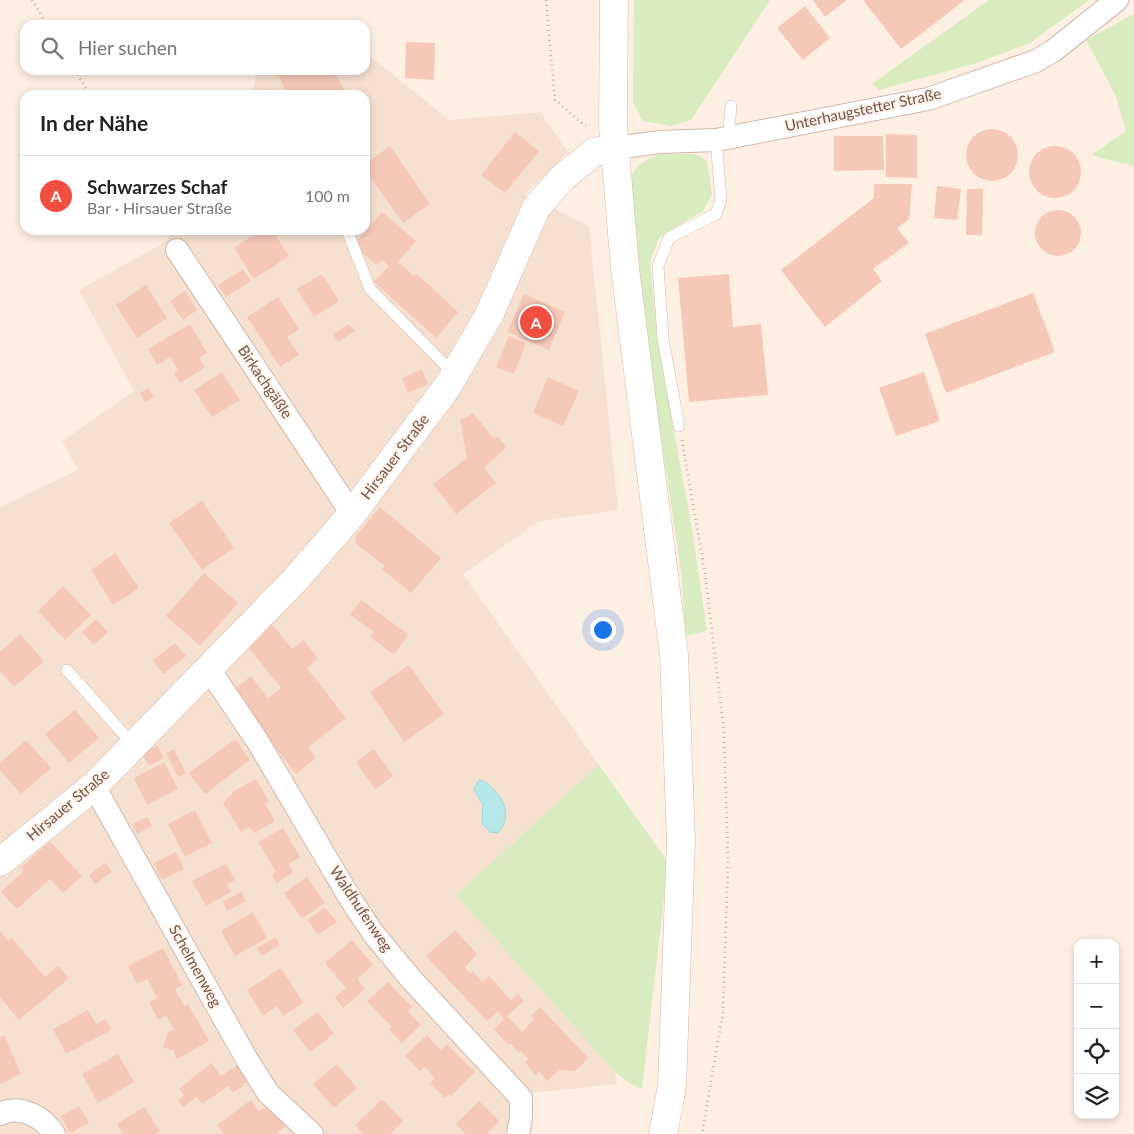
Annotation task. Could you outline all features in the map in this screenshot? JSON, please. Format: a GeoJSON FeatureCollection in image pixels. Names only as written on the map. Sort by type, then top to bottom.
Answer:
{"type":"FeatureCollection","features":[{"type":"Feature","properties":{"kind":"main road"},"geometry":{"type":"LineString","coordinates":[[614,0],[614,137],[626,278],[674,655],[680,840],[672,1086],[663,1134]]}},
{"type":"Feature","properties":{"kind":"main road","name":"Hirsauer Straße"},"geometry":{"type":"LineString","coordinates":[[0,862],[94,786],[296,579],[352,514],[454,374],[489,315],[536,208],[562,178],[614,137]]}},
{"type":"Feature","properties":{"kind":"street","name":"Unterhaugstetter Straße"},"geometry":{"type":"LineString","coordinates":[[614,137],[660,142],[722,139],[928,99],[1036,61],[1118,0]]}},
{"type":"Feature","properties":{"kind":"street","name":"Birkachgäßle"},"geometry":{"type":"LineString","coordinates":[[177,250],[352,514]]}},
{"type":"Feature","properties":{"kind":"street","name":"Waldhufenweg"},"geometry":{"type":"LineString","coordinates":[[209,669],[258,742],[351,900],[374,933],[411,979],[521,1098],[521,1118],[518,1134]]}},
{"type":"Feature","properties":{"kind":"street","name":"Schelmenweg"},"geometry":{"type":"LineString","coordinates":[[94,786],[250,1065],[268,1093],[312,1134]]}},
{"type":"Feature","properties":{"kind":"street"},"geometry":{"type":"LineString","coordinates":[[0,1114],[5,1111],[29,1112],[48,1124],[54,1134]]}},
{"type":"Feature","properties":{"kind":"lane"},"geometry":{"type":"LineString","coordinates":[[679,426],[663,339],[658,266],[669,238],[716,214],[721,199],[722,139],[731,106]]}},
{"type":"Feature","properties":{"kind":"lane"},"geometry":{"type":"LineString","coordinates":[[349,235],[370,290],[454,374]]}},
{"type":"Feature","properties":{"kind":"lane"},"geometry":{"type":"LineString","coordinates":[[67,670],[134,746]]}},
{"type":"Feature","properties":{"kind":"path"},"geometry":{"type":"LineString","coordinates":[[32,0],[44,20]]}},
{"type":"Feature","properties":{"kind":"path"},"geometry":{"type":"LineString","coordinates":[[546,0],[555,100],[584,125],[614,137]]}},
{"type":"Feature","properties":{"kind":"path"},"geometry":{"type":"LineString","coordinates":[[78,75],[87,90]]}},
{"type":"Feature","properties":{"kind":"path"},"geometry":{"type":"LineString","coordinates":[[679,426],[705,573],[724,740],[728,863],[722,1012],[702,1134]]}},
{"type":"Feature","properties":{"kind":"shaded area"},"geometry":{"type":"Polygon","coordinates":[[[370,56],[449,120],[540,112],[568,152],[525,195],[589,226],[618,510],[540,521],[463,574],[599,765],[456,895],[615,1072],[617,1084],[531,1093],[525,1134],[0,1134],[0,507],[78,470],[62,441],[134,391],[79,290],[165,242],[171,235],[370,235],[370,90],[253,90],[256,75],[370,75],[370,56]]]}},
{"type":"Feature","properties":{"kind":"green space"},"geometry":{"type":"Polygon","coordinates":[[[634,0],[770,0],[691,120],[671,126],[643,121],[633,103],[634,0]]]}},
{"type":"Feature","properties":{"kind":"green space"},"geometry":{"type":"Polygon","coordinates":[[[989,0],[1089,0],[1030,43],[977,63],[879,90],[872,84],[989,0]]]}},
{"type":"Feature","properties":{"kind":"green space"},"geometry":{"type":"Polygon","coordinates":[[[1134,14],[1134,166],[1091,155],[1126,131],[1115,94],[1086,40],[1134,14]]]}},
{"type":"Feature","properties":{"kind":"green space"},"geometry":{"type":"Polygon","coordinates":[[[661,154],[696,154],[707,161],[712,194],[703,211],[660,237],[650,261],[657,339],[692,529],[707,631],[685,636],[682,578],[641,302],[629,185],[640,164],[661,154]]]}},
{"type":"Feature","properties":{"kind":"green space"},"geometry":{"type":"Polygon","coordinates":[[[599,765],[668,862],[642,1089],[629,1083],[615,1072],[456,895],[599,765]]]}},
{"type":"Feature","properties":{"kind":"water"},"geometry":{"type":"Polygon","coordinates":[[[479,780],[495,791],[504,806],[506,812],[504,822],[498,833],[490,832],[482,824],[483,805],[474,789],[479,780]]]}},
{"type":"Feature","properties":{"kind":"building"},"geometry":{"type":"Polygon","coordinates":[[[813,0],[847,0],[825,17],[813,0]]]}},
{"type":"Feature","properties":{"kind":"building"},"geometry":{"type":"Polygon","coordinates":[[[863,0],[965,0],[901,49],[863,0]]]}},
{"type":"Feature","properties":{"kind":"building"},"geometry":{"type":"Polygon","coordinates":[[[805,6],[830,38],[803,60],[777,28],[805,6]]]}},
{"type":"Feature","properties":{"kind":"building"},"geometry":{"type":"Polygon","coordinates":[[[406,42],[435,43],[434,80],[405,78],[406,42]]]}},
{"type":"Feature","properties":{"kind":"building"},"geometry":{"type":"Polygon","coordinates":[[[278,75],[336,75],[344,90],[286,90],[278,75]]]}},
{"type":"Feature","properties":{"kind":"building"},"geometry":{"type":"Polygon","coordinates":[[[987,129],[997,129],[1006,133],[1014,141],[1018,155],[1014,169],[1006,177],[997,181],[987,181],[978,177],[970,169],[966,160],[966,150],[970,141],[978,133],[987,129]]]}},
{"type":"Feature","properties":{"kind":"building"},"geometry":{"type":"Polygon","coordinates":[[[515,132],[539,151],[505,193],[481,175],[515,132]]]}},
{"type":"Feature","properties":{"kind":"building"},"geometry":{"type":"Polygon","coordinates":[[[886,134],[917,135],[917,178],[886,177],[886,134]]]}},
{"type":"Feature","properties":{"kind":"building"},"geometry":{"type":"Polygon","coordinates":[[[834,136],[883,136],[884,170],[834,171],[834,136]]]}},
{"type":"Feature","properties":{"kind":"building"},"geometry":{"type":"Polygon","coordinates":[[[390,146],[430,204],[403,223],[370,176],[370,160],[390,146]]]}},
{"type":"Feature","properties":{"kind":"building"},"geometry":{"type":"Polygon","coordinates":[[[1050,146],[1060,146],[1074,153],[1081,167],[1081,177],[1074,191],[1060,198],[1050,198],[1040,194],[1033,187],[1029,177],[1029,167],[1033,157],[1040,150],[1050,146]]]}},
{"type":"Feature","properties":{"kind":"building"},"geometry":{"type":"Polygon","coordinates":[[[874,184],[912,184],[909,219],[897,228],[909,243],[873,269],[882,281],[825,327],[781,270],[874,198],[874,184]]]}},
{"type":"Feature","properties":{"kind":"building"},"geometry":{"type":"Polygon","coordinates":[[[937,186],[961,189],[957,220],[934,218],[937,186]]]}},
{"type":"Feature","properties":{"kind":"building"},"geometry":{"type":"Polygon","coordinates":[[[967,189],[983,189],[982,235],[966,235],[967,189]]]}},
{"type":"Feature","properties":{"kind":"building"},"geometry":{"type":"Polygon","coordinates":[[[1054,210],[1062,210],[1071,214],[1077,220],[1081,233],[1077,246],[1071,252],[1062,256],[1054,256],[1045,252],[1039,246],[1035,237],[1035,229],[1039,220],[1045,214],[1054,210]]]}},
{"type":"Feature","properties":{"kind":"building"},"geometry":{"type":"Polygon","coordinates":[[[382,212],[416,241],[398,262],[414,276],[416,273],[458,312],[436,338],[374,282],[389,266],[382,260],[377,265],[353,245],[362,235],[370,235],[370,226],[382,212]]]}},
{"type":"Feature","properties":{"kind":"building"},"geometry":{"type":"Polygon","coordinates":[[[254,235],[275,235],[289,256],[254,279],[234,248],[254,235]]]}},
{"type":"Feature","properties":{"kind":"building"},"geometry":{"type":"Polygon","coordinates":[[[243,269],[251,281],[226,297],[218,285],[243,269]]]}},
{"type":"Feature","properties":{"kind":"building"},"geometry":{"type":"Polygon","coordinates":[[[322,274],[339,301],[314,317],[297,289],[322,274]]]}},
{"type":"Feature","properties":{"kind":"building"},"geometry":{"type":"Polygon","coordinates":[[[729,274],[733,327],[761,324],[768,395],[689,402],[678,278],[729,274]]]}},
{"type":"Feature","properties":{"kind":"building"},"geometry":{"type":"Polygon","coordinates":[[[146,285],[167,318],[137,338],[116,305],[146,285]]]}},
{"type":"Feature","properties":{"kind":"building"},"geometry":{"type":"Polygon","coordinates":[[[185,291],[197,310],[183,320],[170,301],[185,291]]]}},
{"type":"Feature","properties":{"kind":"building"},"geometry":{"type":"Polygon","coordinates":[[[1033,293],[1055,352],[946,393],[925,334],[1033,293]]]}},
{"type":"Feature","properties":{"kind":"building"},"geometry":{"type":"Polygon","coordinates":[[[524,294],[565,312],[549,350],[507,332],[524,294]]]}},
{"type":"Feature","properties":{"kind":"building"},"geometry":{"type":"Polygon","coordinates":[[[278,297],[299,329],[287,337],[299,355],[280,367],[247,317],[278,297]]]}},
{"type":"Feature","properties":{"kind":"building"},"geometry":{"type":"Polygon","coordinates":[[[190,324],[207,353],[199,358],[205,367],[180,383],[174,373],[178,370],[170,357],[157,365],[148,349],[190,324]]]}},
{"type":"Feature","properties":{"kind":"building"},"geometry":{"type":"Polygon","coordinates":[[[349,324],[355,331],[338,342],[333,334],[349,324]]]}},
{"type":"Feature","properties":{"kind":"building"},"geometry":{"type":"Polygon","coordinates":[[[509,336],[526,343],[514,374],[496,367],[509,336]]]}},
{"type":"Feature","properties":{"kind":"building"},"geometry":{"type":"Polygon","coordinates":[[[422,369],[428,384],[408,393],[402,378],[422,369]]]}},
{"type":"Feature","properties":{"kind":"building"},"geometry":{"type":"Polygon","coordinates":[[[222,372],[240,400],[212,417],[194,390],[222,372]]]}},
{"type":"Feature","properties":{"kind":"building"},"geometry":{"type":"Polygon","coordinates":[[[924,372],[940,421],[896,436],[879,388],[924,372]]]}},
{"type":"Feature","properties":{"kind":"building"},"geometry":{"type":"Polygon","coordinates":[[[548,377],[579,391],[563,426],[533,413],[548,377]]]}},
{"type":"Feature","properties":{"kind":"building"},"geometry":{"type":"Polygon","coordinates":[[[148,388],[154,397],[145,402],[140,393],[148,388]]]}},
{"type":"Feature","properties":{"kind":"building"},"geometry":{"type":"Polygon","coordinates":[[[473,413],[494,439],[498,437],[506,447],[484,468],[496,483],[456,514],[433,484],[467,458],[460,419],[473,413]]]}},
{"type":"Feature","properties":{"kind":"building"},"geometry":{"type":"Polygon","coordinates":[[[202,501],[234,548],[202,570],[169,523],[202,501]]]}},
{"type":"Feature","properties":{"kind":"building"},"geometry":{"type":"Polygon","coordinates":[[[380,507],[441,558],[411,593],[382,569],[385,566],[355,543],[356,536],[380,507]]]}},
{"type":"Feature","properties":{"kind":"building"},"geometry":{"type":"Polygon","coordinates":[[[115,553],[139,588],[113,605],[91,570],[115,553]]]}},
{"type":"Feature","properties":{"kind":"building"},"geometry":{"type":"Polygon","coordinates":[[[204,573],[238,603],[200,646],[166,616],[204,573]]]}},
{"type":"Feature","properties":{"kind":"building"},"geometry":{"type":"Polygon","coordinates":[[[63,586],[91,615],[65,640],[38,611],[63,586]]]}},
{"type":"Feature","properties":{"kind":"building"},"geometry":{"type":"Polygon","coordinates":[[[361,600],[408,634],[394,655],[370,637],[374,632],[350,615],[361,600]]]}},
{"type":"Feature","properties":{"kind":"building"},"geometry":{"type":"Polygon","coordinates":[[[96,619],[108,632],[94,645],[82,632],[96,619]]]}},
{"type":"Feature","properties":{"kind":"building"},"geometry":{"type":"Polygon","coordinates":[[[271,623],[292,649],[304,640],[318,659],[307,668],[346,718],[308,747],[316,758],[296,774],[232,691],[251,676],[268,699],[281,688],[245,643],[271,623]]]}},
{"type":"Feature","properties":{"kind":"building"},"geometry":{"type":"Polygon","coordinates":[[[20,634],[44,661],[14,687],[0,671],[0,652],[20,634]]]}},
{"type":"Feature","properties":{"kind":"building"},"geometry":{"type":"Polygon","coordinates":[[[175,643],[186,656],[163,674],[153,660],[175,643]]]}},
{"type":"Feature","properties":{"kind":"building"},"geometry":{"type":"Polygon","coordinates":[[[409,665],[444,714],[404,742],[370,692],[409,665]]]}},
{"type":"Feature","properties":{"kind":"building"},"geometry":{"type":"Polygon","coordinates":[[[75,710],[99,738],[69,763],[45,734],[75,710]]]}},
{"type":"Feature","properties":{"kind":"building"},"geometry":{"type":"Polygon","coordinates":[[[235,739],[250,760],[205,794],[189,773],[235,739]]]}},
{"type":"Feature","properties":{"kind":"building"},"geometry":{"type":"Polygon","coordinates":[[[26,740],[51,768],[21,794],[0,770],[0,763],[26,740]]]}},
{"type":"Feature","properties":{"kind":"building"},"geometry":{"type":"Polygon","coordinates":[[[158,746],[164,758],[149,766],[142,753],[158,746]]]}},
{"type":"Feature","properties":{"kind":"building"},"geometry":{"type":"Polygon","coordinates":[[[174,749],[186,773],[178,777],[166,753],[174,749]]]}},
{"type":"Feature","properties":{"kind":"building"},"geometry":{"type":"Polygon","coordinates":[[[374,749],[393,776],[375,789],[356,762],[374,749]]]}},
{"type":"Feature","properties":{"kind":"building"},"geometry":{"type":"Polygon","coordinates":[[[164,762],[178,789],[147,805],[134,778],[164,762]]]}},
{"type":"Feature","properties":{"kind":"building"},"geometry":{"type":"Polygon","coordinates":[[[256,779],[269,802],[265,804],[275,821],[254,833],[250,827],[241,832],[223,803],[234,791],[256,779]]]}},
{"type":"Feature","properties":{"kind":"building"},"geometry":{"type":"Polygon","coordinates":[[[195,810],[212,843],[185,857],[168,824],[195,810]]]}},
{"type":"Feature","properties":{"kind":"building"},"geometry":{"type":"Polygon","coordinates":[[[147,817],[152,826],[137,834],[132,824],[147,817]]]}},
{"type":"Feature","properties":{"kind":"building"},"geometry":{"type":"Polygon","coordinates":[[[283,828],[300,857],[289,864],[293,872],[277,883],[272,875],[276,872],[258,842],[283,828]]]}},
{"type":"Feature","properties":{"kind":"building"},"geometry":{"type":"Polygon","coordinates":[[[50,841],[82,876],[63,893],[50,879],[17,909],[1,892],[24,871],[20,868],[50,841]]]}},
{"type":"Feature","properties":{"kind":"building"},"geometry":{"type":"Polygon","coordinates":[[[176,852],[184,869],[162,880],[154,863],[176,852]]]}},
{"type":"Feature","properties":{"kind":"building"},"geometry":{"type":"Polygon","coordinates":[[[106,863],[112,872],[95,884],[89,875],[106,863]]]}},
{"type":"Feature","properties":{"kind":"building"},"geometry":{"type":"Polygon","coordinates":[[[226,864],[235,880],[227,884],[231,892],[206,906],[192,881],[226,864]]]}},
{"type":"Feature","properties":{"kind":"building"},"geometry":{"type":"Polygon","coordinates":[[[307,877],[325,903],[302,919],[284,893],[307,877]]]}},
{"type":"Feature","properties":{"kind":"building"},"geometry":{"type":"Polygon","coordinates":[[[241,892],[246,901],[227,911],[223,902],[241,892]]]}},
{"type":"Feature","properties":{"kind":"building"},"geometry":{"type":"Polygon","coordinates":[[[325,907],[337,922],[318,935],[307,920],[325,907]]]}},
{"type":"Feature","properties":{"kind":"building"},"geometry":{"type":"Polygon","coordinates":[[[253,912],[267,938],[235,956],[221,931],[253,912]]]}},
{"type":"Feature","properties":{"kind":"building"},"geometry":{"type":"Polygon","coordinates":[[[455,930],[477,954],[465,967],[470,974],[473,971],[482,982],[489,976],[511,1000],[518,994],[524,1001],[507,1016],[522,1032],[534,1019],[531,1016],[540,1007],[588,1058],[575,1071],[559,1070],[547,1081],[539,1071],[536,1076],[525,1062],[528,1059],[521,1051],[519,1053],[510,1043],[508,1045],[494,1029],[504,1019],[498,1011],[487,1021],[426,956],[455,930]]]}},
{"type":"Feature","properties":{"kind":"building"},"geometry":{"type":"Polygon","coordinates":[[[0,931],[8,941],[12,938],[45,977],[58,966],[69,978],[19,1020],[0,997],[0,931]]]}},
{"type":"Feature","properties":{"kind":"building"},"geometry":{"type":"Polygon","coordinates":[[[275,937],[280,945],[262,956],[257,948],[275,937]]]}},
{"type":"Feature","properties":{"kind":"building"},"geometry":{"type":"Polygon","coordinates":[[[352,940],[373,965],[357,979],[365,989],[343,1008],[335,997],[346,988],[325,963],[352,940]]]}},
{"type":"Feature","properties":{"kind":"building"},"geometry":{"type":"Polygon","coordinates":[[[163,948],[182,985],[175,989],[184,1006],[188,1004],[209,1041],[177,1059],[173,1050],[163,1047],[168,1032],[174,1030],[166,1015],[158,1020],[149,1002],[157,998],[147,979],[137,984],[128,966],[163,948]]]}},
{"type":"Feature","properties":{"kind":"building"},"geometry":{"type":"Polygon","coordinates":[[[281,968],[303,1003],[283,1016],[277,1006],[263,1016],[247,990],[281,968]]]}},
{"type":"Feature","properties":{"kind":"building"},"geometry":{"type":"Polygon","coordinates":[[[388,982],[412,1007],[408,1011],[421,1025],[402,1043],[389,1029],[391,1026],[367,1001],[388,982]]]}},
{"type":"Feature","properties":{"kind":"building"},"geometry":{"type":"Polygon","coordinates":[[[88,1010],[96,1024],[106,1019],[111,1030],[66,1054],[53,1029],[88,1010]]]}},
{"type":"Feature","properties":{"kind":"building"},"geometry":{"type":"Polygon","coordinates":[[[318,1012],[334,1034],[310,1052],[293,1030],[318,1012]]]}},
{"type":"Feature","properties":{"kind":"building"},"geometry":{"type":"Polygon","coordinates":[[[4,1035],[21,1074],[0,1084],[0,1037],[4,1035]]]}},
{"type":"Feature","properties":{"kind":"building"},"geometry":{"type":"Polygon","coordinates":[[[427,1035],[441,1050],[447,1044],[475,1072],[451,1096],[449,1094],[445,1098],[430,1083],[435,1078],[425,1067],[420,1071],[405,1056],[427,1035]]]}},
{"type":"Feature","properties":{"kind":"building"},"geometry":{"type":"Polygon","coordinates":[[[118,1054],[134,1082],[98,1103],[82,1074],[118,1054]]]}},
{"type":"Feature","properties":{"kind":"building"},"geometry":{"type":"Polygon","coordinates":[[[211,1063],[221,1076],[239,1064],[250,1080],[233,1093],[228,1086],[202,1104],[197,1097],[183,1107],[178,1100],[184,1096],[179,1089],[211,1063]]]}},
{"type":"Feature","properties":{"kind":"building"},"geometry":{"type":"Polygon","coordinates":[[[337,1064],[357,1088],[334,1108],[313,1084],[337,1064]]]}},
{"type":"Feature","properties":{"kind":"building"},"geometry":{"type":"Polygon","coordinates":[[[382,1099],[403,1121],[390,1134],[363,1134],[355,1125],[382,1099]]]}},
{"type":"Feature","properties":{"kind":"building"},"geometry":{"type":"Polygon","coordinates":[[[251,1100],[259,1111],[271,1104],[286,1126],[275,1134],[224,1134],[217,1125],[251,1100]]]}},
{"type":"Feature","properties":{"kind":"building"},"geometry":{"type":"Polygon","coordinates":[[[479,1101],[499,1121],[487,1134],[466,1134],[456,1124],[479,1101]]]}},
{"type":"Feature","properties":{"kind":"building"},"geometry":{"type":"Polygon","coordinates":[[[79,1106],[89,1123],[70,1133],[61,1116],[79,1106]]]}},
{"type":"Feature","properties":{"kind":"building"},"geometry":{"type":"Polygon","coordinates":[[[144,1107],[160,1131],[155,1134],[123,1134],[117,1124],[144,1107]]]}},
{"type":"Feature","properties":{"kind":"place","name":"Schwarzes Schaf"},"geometry":{"type":"Point","coordinates":[536,322]}}]}
